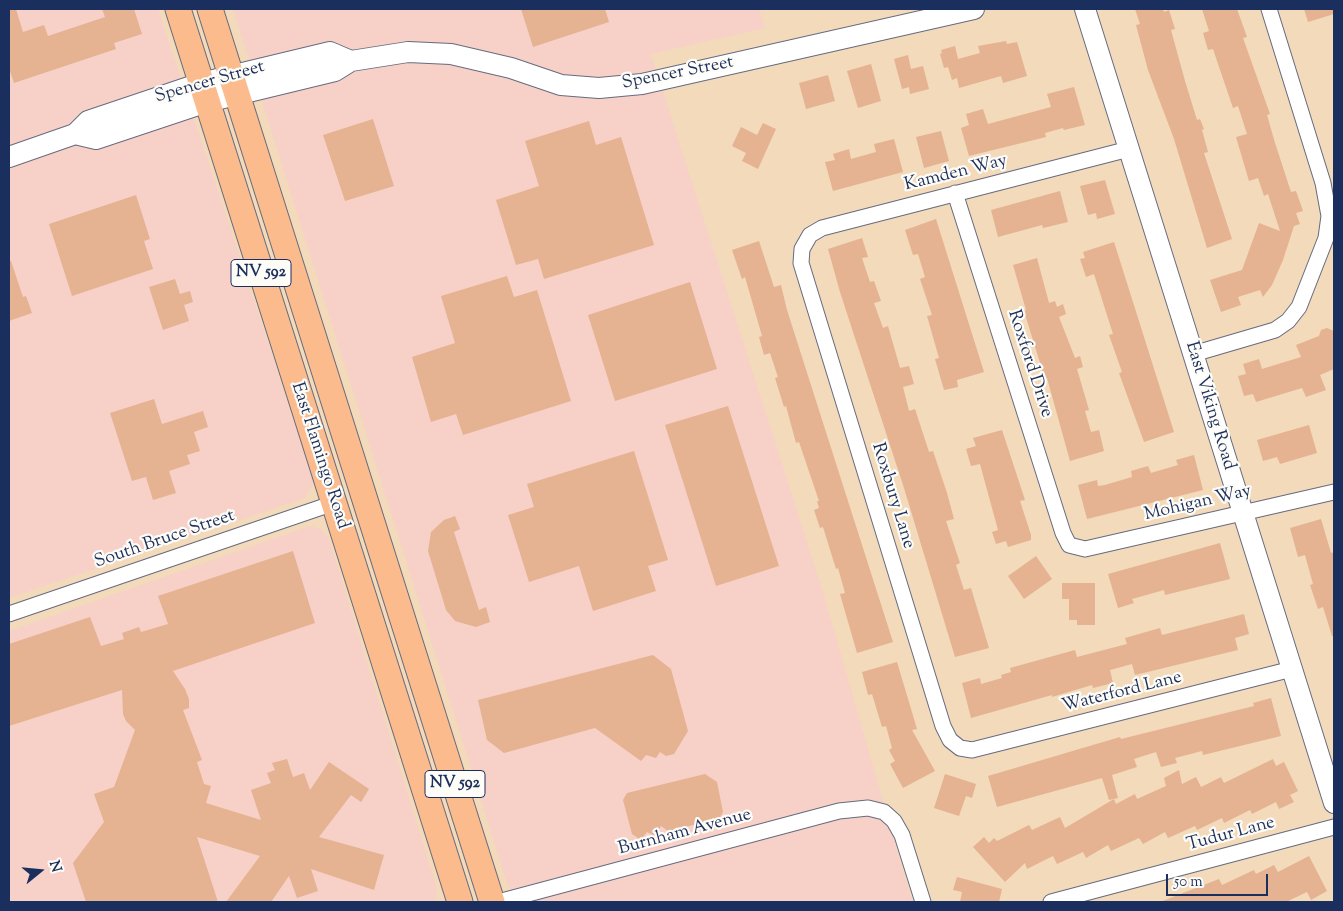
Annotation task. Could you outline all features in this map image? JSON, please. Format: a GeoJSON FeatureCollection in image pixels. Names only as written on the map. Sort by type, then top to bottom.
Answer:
{"type":"FeatureCollection","features":[{"type":"Feature","properties":{"kind":"main road","name":"East Flamingo Road"},"geometry":{"type":"LineString","coordinates":[[178,9],[460,902]]}},
{"type":"Feature","properties":{"kind":"main road","name":"East Flamingo Road"},"geometry":{"type":"LineString","coordinates":[[210,9],[492,902]]}},
{"type":"Feature","properties":{"kind":"main road"},"geometry":{"type":"LineString","coordinates":[[315,444],[333,454],[344,487],[370,516]]}},
{"type":"Feature","properties":{"kind":"main road"},"geometry":{"type":"LineString","coordinates":[[334,503],[354,520],[367,560],[386,569]]}},
{"type":"Feature","properties":{"kind":"street","name":"Spencer Street"},"geometry":{"type":"LineString","coordinates":[[9,157],[75,134],[88,120],[234,85],[335,71],[351,61],[408,52],[451,54],[511,68],[561,85],[599,88],[633,85],[974,9]]}},
{"type":"Feature","properties":{"kind":"street","name":"East Viking Road"},"geometry":{"type":"LineString","coordinates":[[1084,9],[1334,803]]}},
{"type":"Feature","properties":{"kind":"street"},"geometry":{"type":"LineString","coordinates":[[1193,354],[1275,330],[1288,321],[1299,307],[1326,238],[1330,216],[1323,183],[1269,9]]}},
{"type":"Feature","properties":{"kind":"street","name":"Kamden Way"},"geometry":{"type":"LineString","coordinates":[[802,249],[810,235],[822,228],[1128,149]]}},
{"type":"Feature","properties":{"kind":"street","name":"Roxford Drive"},"geometry":{"type":"LineString","coordinates":[[955,193],[1063,533],[1069,545]]}},
{"type":"Feature","properties":{"kind":"street","name":"Roxbury Lane"},"geometry":{"type":"LineString","coordinates":[[802,249],[801,263],[943,726],[950,740],[960,748]]}},
{"type":"Feature","properties":{"kind":"street","name":"Mohigan Way"},"geometry":{"type":"LineString","coordinates":[[1069,545],[1085,549],[1334,492]]}},
{"type":"Feature","properties":{"kind":"street","name":"South Bruce Street"},"geometry":{"type":"LineString","coordinates":[[9,614],[334,503]]}},
{"type":"Feature","properties":{"kind":"street","name":"Waterford Lane"},"geometry":{"type":"LineString","coordinates":[[960,748],[972,750],[1292,669]]}},
{"type":"Feature","properties":{"kind":"street","name":"Burnham Avenue"},"geometry":{"type":"LineString","coordinates":[[498,902],[839,811],[868,808],[884,812],[894,821],[902,835],[922,902]]}},
{"type":"Feature","properties":{"kind":"street","name":"Tudur Lane"},"geometry":{"type":"LineString","coordinates":[[1051,902],[1334,827]]}},
{"type":"Feature","properties":{"kind":"shaded area"},"geometry":{"type":"Polygon","coordinates":[[[9,9],[158,9],[314,482],[305,498],[9,598],[9,9]]]}},
{"type":"Feature","properties":{"kind":"shaded area"},"geometry":{"type":"Polygon","coordinates":[[[233,9],[759,9],[765,28],[651,54],[823,592],[912,902],[513,902],[233,9]]]}},
{"type":"Feature","properties":{"kind":"shaded area"},"geometry":{"type":"Polygon","coordinates":[[[310,526],[321,529],[328,536],[437,889],[435,902],[9,902],[9,631],[310,526]]]}},
{"type":"Feature","properties":{"kind":"building"},"geometry":{"type":"Polygon","coordinates":[[[9,9],[16,9],[23,32],[44,25],[48,36],[105,17],[102,9],[134,9],[142,34],[114,43],[116,49],[14,83],[9,68],[9,9]]]}},
{"type":"Feature","properties":{"kind":"building"},"geometry":{"type":"Polygon","coordinates":[[[521,9],[605,9],[609,22],[533,47],[521,9]]]}},
{"type":"Feature","properties":{"kind":"building"},"geometry":{"type":"Polygon","coordinates":[[[1135,9],[1163,9],[1164,12],[1169,10],[1175,29],[1171,30],[1185,81],[1197,120],[1200,119],[1204,129],[1202,130],[1208,152],[1204,153],[1232,239],[1207,248],[1174,139],[1148,70],[1136,25],[1140,24],[1135,9]]]}},
{"type":"Feature","properties":{"kind":"building"},"geometry":{"type":"Polygon","coordinates":[[[1202,9],[1237,9],[1247,37],[1243,38],[1270,114],[1267,115],[1291,192],[1296,191],[1303,211],[1296,213],[1300,224],[1294,226],[1283,260],[1272,285],[1263,297],[1260,290],[1238,297],[1241,305],[1221,312],[1210,280],[1242,270],[1259,223],[1280,231],[1268,194],[1264,196],[1258,178],[1249,181],[1236,137],[1247,134],[1238,106],[1233,108],[1213,49],[1208,50],[1203,33],[1209,31],[1202,9]]]}},
{"type":"Feature","properties":{"kind":"building"},"geometry":{"type":"Polygon","coordinates":[[[1304,9],[1334,9],[1334,14],[1308,22],[1304,9]]]}},
{"type":"Feature","properties":{"kind":"building"},"geometry":{"type":"Polygon","coordinates":[[[1006,41],[1007,44],[1017,42],[1027,76],[1003,83],[1001,76],[959,88],[957,78],[952,80],[948,67],[944,68],[940,54],[942,53],[941,50],[955,46],[958,59],[980,53],[978,46],[1006,41]]]}},
{"type":"Feature","properties":{"kind":"building"},"geometry":{"type":"Polygon","coordinates":[[[908,55],[911,69],[923,66],[929,89],[910,94],[909,87],[902,89],[894,59],[908,55]]]}},
{"type":"Feature","properties":{"kind":"building"},"geometry":{"type":"Polygon","coordinates":[[[871,64],[881,101],[858,108],[847,71],[871,64]]]}},
{"type":"Feature","properties":{"kind":"building"},"geometry":{"type":"Polygon","coordinates":[[[828,75],[835,101],[806,109],[799,83],[828,75]]]}},
{"type":"Feature","properties":{"kind":"building"},"geometry":{"type":"Polygon","coordinates":[[[1074,87],[1085,125],[1064,130],[1063,128],[1045,133],[1046,137],[969,156],[961,128],[969,125],[966,114],[983,109],[988,124],[1051,107],[1047,94],[1074,87]]]}},
{"type":"Feature","properties":{"kind":"building"},"geometry":{"type":"Polygon","coordinates":[[[373,119],[394,186],[345,201],[323,135],[373,119]]]}},
{"type":"Feature","properties":{"kind":"building"},"geometry":{"type":"Polygon","coordinates":[[[589,121],[596,145],[621,137],[654,245],[544,279],[538,259],[516,265],[496,200],[539,186],[525,141],[589,121]]]}},
{"type":"Feature","properties":{"kind":"building"},"geometry":{"type":"Polygon","coordinates":[[[763,123],[776,129],[758,169],[742,161],[746,153],[732,146],[741,127],[757,135],[763,123]]]}},
{"type":"Feature","properties":{"kind":"building"},"geometry":{"type":"Polygon","coordinates":[[[941,131],[949,161],[924,168],[916,137],[941,131]]]}},
{"type":"Feature","properties":{"kind":"building"},"geometry":{"type":"Polygon","coordinates":[[[894,139],[903,172],[833,191],[825,162],[835,160],[833,154],[849,149],[851,159],[876,152],[874,144],[894,139]]]}},
{"type":"Feature","properties":{"kind":"building"},"geometry":{"type":"Polygon","coordinates":[[[1105,180],[1115,214],[1097,219],[1096,213],[1088,215],[1080,186],[1105,180]]]}},
{"type":"Feature","properties":{"kind":"building"},"geometry":{"type":"Polygon","coordinates":[[[1060,191],[1068,222],[1043,228],[1042,225],[998,237],[991,210],[1060,191]]]}},
{"type":"Feature","properties":{"kind":"building"},"geometry":{"type":"Polygon","coordinates":[[[136,195],[150,239],[144,241],[153,269],[72,296],[49,224],[136,195]]]}},
{"type":"Feature","properties":{"kind":"building"},"geometry":{"type":"Polygon","coordinates":[[[936,219],[984,372],[957,380],[958,387],[944,390],[935,359],[939,358],[927,316],[932,315],[920,279],[925,277],[918,254],[913,255],[905,230],[936,219]]]}},
{"type":"Feature","properties":{"kind":"building"},"geometry":{"type":"Polygon","coordinates":[[[862,238],[868,257],[862,258],[870,282],[874,281],[881,301],[874,303],[883,328],[888,326],[900,368],[909,366],[914,384],[903,387],[909,411],[915,409],[929,452],[933,451],[954,519],[946,521],[960,563],[956,565],[964,590],[971,588],[989,648],[955,657],[904,488],[840,292],[828,249],[862,238]]]}},
{"type":"Feature","properties":{"kind":"building"},"geometry":{"type":"Polygon","coordinates":[[[759,241],[774,287],[781,285],[787,310],[893,642],[857,653],[840,594],[845,593],[838,568],[836,569],[823,527],[820,528],[814,510],[819,508],[817,501],[819,501],[799,442],[796,443],[786,406],[784,407],[775,378],[778,377],[770,353],[764,355],[759,337],[762,336],[745,277],[742,279],[732,250],[759,241]]]}},
{"type":"Feature","properties":{"kind":"building"},"geometry":{"type":"Polygon","coordinates":[[[1114,242],[1174,432],[1144,442],[1119,373],[1122,372],[1109,335],[1113,334],[1094,274],[1086,277],[1080,259],[1085,258],[1083,252],[1114,242]]]}},
{"type":"Feature","properties":{"kind":"building"},"geometry":{"type":"Polygon","coordinates":[[[1037,258],[1049,303],[1055,301],[1057,307],[1063,304],[1066,314],[1059,317],[1075,358],[1080,356],[1083,367],[1077,369],[1089,410],[1085,411],[1091,432],[1099,430],[1104,451],[1070,461],[1047,378],[1045,379],[1024,311],[1026,310],[1013,265],[1037,258]]]}},
{"type":"Feature","properties":{"kind":"building"},"geometry":{"type":"Polygon","coordinates":[[[11,261],[23,297],[26,296],[32,313],[9,321],[9,262],[11,261]]]}},
{"type":"Feature","properties":{"kind":"building"},"geometry":{"type":"Polygon","coordinates":[[[507,276],[514,297],[537,290],[571,401],[463,435],[456,414],[431,422],[412,357],[455,343],[441,296],[507,276]]]}},
{"type":"Feature","properties":{"kind":"building"},"geometry":{"type":"Polygon","coordinates":[[[175,279],[180,294],[190,291],[193,302],[184,305],[189,321],[163,330],[149,287],[175,279]]]}},
{"type":"Feature","properties":{"kind":"building"},"geometry":{"type":"Polygon","coordinates":[[[690,282],[717,369],[615,401],[588,315],[690,282]]]}},
{"type":"Feature","properties":{"kind":"building"},"geometry":{"type":"Polygon","coordinates":[[[1327,328],[1334,331],[1334,369],[1320,375],[1326,390],[1306,397],[1302,388],[1256,402],[1253,394],[1244,396],[1238,376],[1246,374],[1243,364],[1259,359],[1262,369],[1301,357],[1296,345],[1319,336],[1321,330],[1327,328]]]}},
{"type":"Feature","properties":{"kind":"building"},"geometry":{"type":"Polygon","coordinates":[[[154,399],[162,424],[203,411],[208,427],[194,432],[200,451],[187,455],[190,464],[169,471],[176,493],[153,500],[146,477],[132,481],[110,413],[154,399]]]}},
{"type":"Feature","properties":{"kind":"building"},"geometry":{"type":"Polygon","coordinates":[[[728,406],[779,566],[716,586],[665,425],[728,406]]]}},
{"type":"Feature","properties":{"kind":"building"},"geometry":{"type":"Polygon","coordinates":[[[1309,425],[1317,453],[1280,464],[1277,457],[1263,461],[1257,440],[1309,425]]]}},
{"type":"Feature","properties":{"kind":"building"},"geometry":{"type":"Polygon","coordinates":[[[1002,430],[1025,500],[1020,501],[1031,535],[1031,540],[1008,547],[1006,541],[996,544],[992,532],[998,530],[980,464],[971,466],[966,449],[976,446],[973,438],[1002,430]]]}},
{"type":"Feature","properties":{"kind":"building"},"geometry":{"type":"Polygon","coordinates":[[[634,451],[668,560],[648,566],[656,591],[593,611],[579,566],[529,582],[508,515],[534,507],[527,484],[634,451]]]}},
{"type":"Feature","properties":{"kind":"building"},"geometry":{"type":"Polygon","coordinates":[[[1194,455],[1203,490],[1087,519],[1078,485],[1097,480],[1098,486],[1105,485],[1132,477],[1131,471],[1148,466],[1151,473],[1178,465],[1176,460],[1194,455]]]}},
{"type":"Feature","properties":{"kind":"building"},"geometry":{"type":"Polygon","coordinates":[[[455,516],[460,529],[454,532],[479,610],[486,607],[490,622],[476,627],[455,621],[446,610],[428,551],[431,532],[444,520],[455,516]]]}},
{"type":"Feature","properties":{"kind":"building"},"geometry":{"type":"Polygon","coordinates":[[[1321,519],[1331,553],[1334,552],[1334,636],[1332,636],[1323,607],[1318,609],[1310,585],[1313,584],[1305,555],[1298,557],[1290,528],[1321,519]]]}},
{"type":"Feature","properties":{"kind":"building"},"geometry":{"type":"Polygon","coordinates":[[[1220,543],[1230,579],[1165,595],[1164,590],[1132,599],[1134,603],[1118,608],[1108,574],[1220,543]]]}},
{"type":"Feature","properties":{"kind":"building"},"geometry":{"type":"Polygon","coordinates":[[[293,551],[315,623],[173,671],[189,699],[189,708],[183,710],[202,760],[197,762],[204,784],[211,786],[206,803],[261,820],[251,790],[271,783],[267,773],[275,770],[272,763],[287,759],[293,777],[304,773],[310,790],[329,762],[369,789],[361,802],[351,795],[319,837],[384,855],[374,890],[311,869],[318,891],[297,898],[289,876],[271,902],[226,902],[260,856],[197,837],[218,902],[86,902],[73,863],[104,822],[94,794],[114,787],[135,730],[126,721],[123,714],[122,690],[9,726],[9,644],[90,617],[101,646],[124,639],[122,633],[139,627],[141,632],[168,624],[158,596],[293,551]]]}},
{"type":"Feature","properties":{"kind":"building"},"geometry":{"type":"Polygon","coordinates":[[[1036,556],[1052,579],[1024,599],[1008,576],[1036,556]]]}},
{"type":"Feature","properties":{"kind":"building"},"geometry":{"type":"Polygon","coordinates":[[[1062,583],[1095,583],[1095,625],[1077,625],[1077,620],[1069,620],[1069,599],[1062,599],[1062,583]]]}},
{"type":"Feature","properties":{"kind":"building"},"geometry":{"type":"Polygon","coordinates":[[[1244,614],[1249,634],[1235,638],[1238,650],[1135,675],[1132,664],[1110,670],[1113,683],[1093,688],[1092,685],[971,718],[962,683],[980,678],[981,684],[1002,678],[1001,675],[1011,672],[1010,668],[1075,650],[1077,657],[1127,644],[1125,638],[1160,628],[1162,635],[1244,614]]]}},
{"type":"Feature","properties":{"kind":"building"},"geometry":{"type":"Polygon","coordinates":[[[653,655],[671,669],[688,731],[674,754],[666,756],[660,752],[656,758],[646,755],[641,761],[595,728],[504,753],[487,740],[478,700],[653,655]]]}},
{"type":"Feature","properties":{"kind":"building"},"geometry":{"type":"Polygon","coordinates":[[[897,662],[917,729],[912,730],[935,771],[903,788],[890,764],[895,761],[889,750],[892,748],[886,726],[882,727],[872,694],[868,695],[862,672],[897,662]]]}},
{"type":"Feature","properties":{"kind":"building"},"geometry":{"type":"Polygon","coordinates":[[[1271,698],[1281,736],[1203,755],[1202,751],[1175,758],[1177,763],[1161,767],[1156,752],[1134,759],[1137,767],[1112,775],[1118,798],[1109,800],[1102,778],[997,807],[988,776],[1120,737],[1121,739],[1254,706],[1253,703],[1271,698]]]}},
{"type":"Feature","properties":{"kind":"building"},"geometry":{"type":"Polygon","coordinates":[[[1273,759],[1276,766],[1284,762],[1298,791],[1290,795],[1294,802],[1279,809],[1276,802],[1252,814],[1250,810],[1224,823],[1222,818],[1197,830],[1195,826],[1168,838],[1165,832],[1143,844],[1139,838],[1111,851],[1108,845],[1086,858],[1083,852],[1057,864],[1053,856],[1027,869],[1025,863],[1005,882],[973,847],[984,837],[989,843],[994,838],[997,841],[1029,825],[1032,830],[1060,817],[1065,828],[1114,799],[1116,804],[1135,794],[1137,799],[1166,786],[1164,778],[1179,770],[1182,784],[1196,777],[1201,787],[1221,777],[1224,783],[1273,759]]]}},
{"type":"Feature","properties":{"kind":"building"},"geometry":{"type":"Polygon","coordinates":[[[705,774],[717,782],[723,812],[719,819],[668,831],[661,826],[655,836],[647,832],[641,840],[632,834],[623,800],[627,793],[705,774]]]}},
{"type":"Feature","properties":{"kind":"building"},"geometry":{"type":"Polygon","coordinates":[[[945,774],[976,784],[972,798],[966,796],[959,816],[934,808],[945,774]]]}},
{"type":"Feature","properties":{"kind":"building"},"geometry":{"type":"Polygon","coordinates":[[[1309,856],[1327,891],[1311,900],[1307,892],[1286,902],[1160,902],[1219,879],[1222,885],[1254,870],[1256,874],[1274,865],[1278,872],[1309,856]]]}},
{"type":"Feature","properties":{"kind":"building"},"geometry":{"type":"Polygon","coordinates":[[[957,877],[1002,889],[999,902],[960,902],[962,892],[953,890],[957,877]]]}}]}
